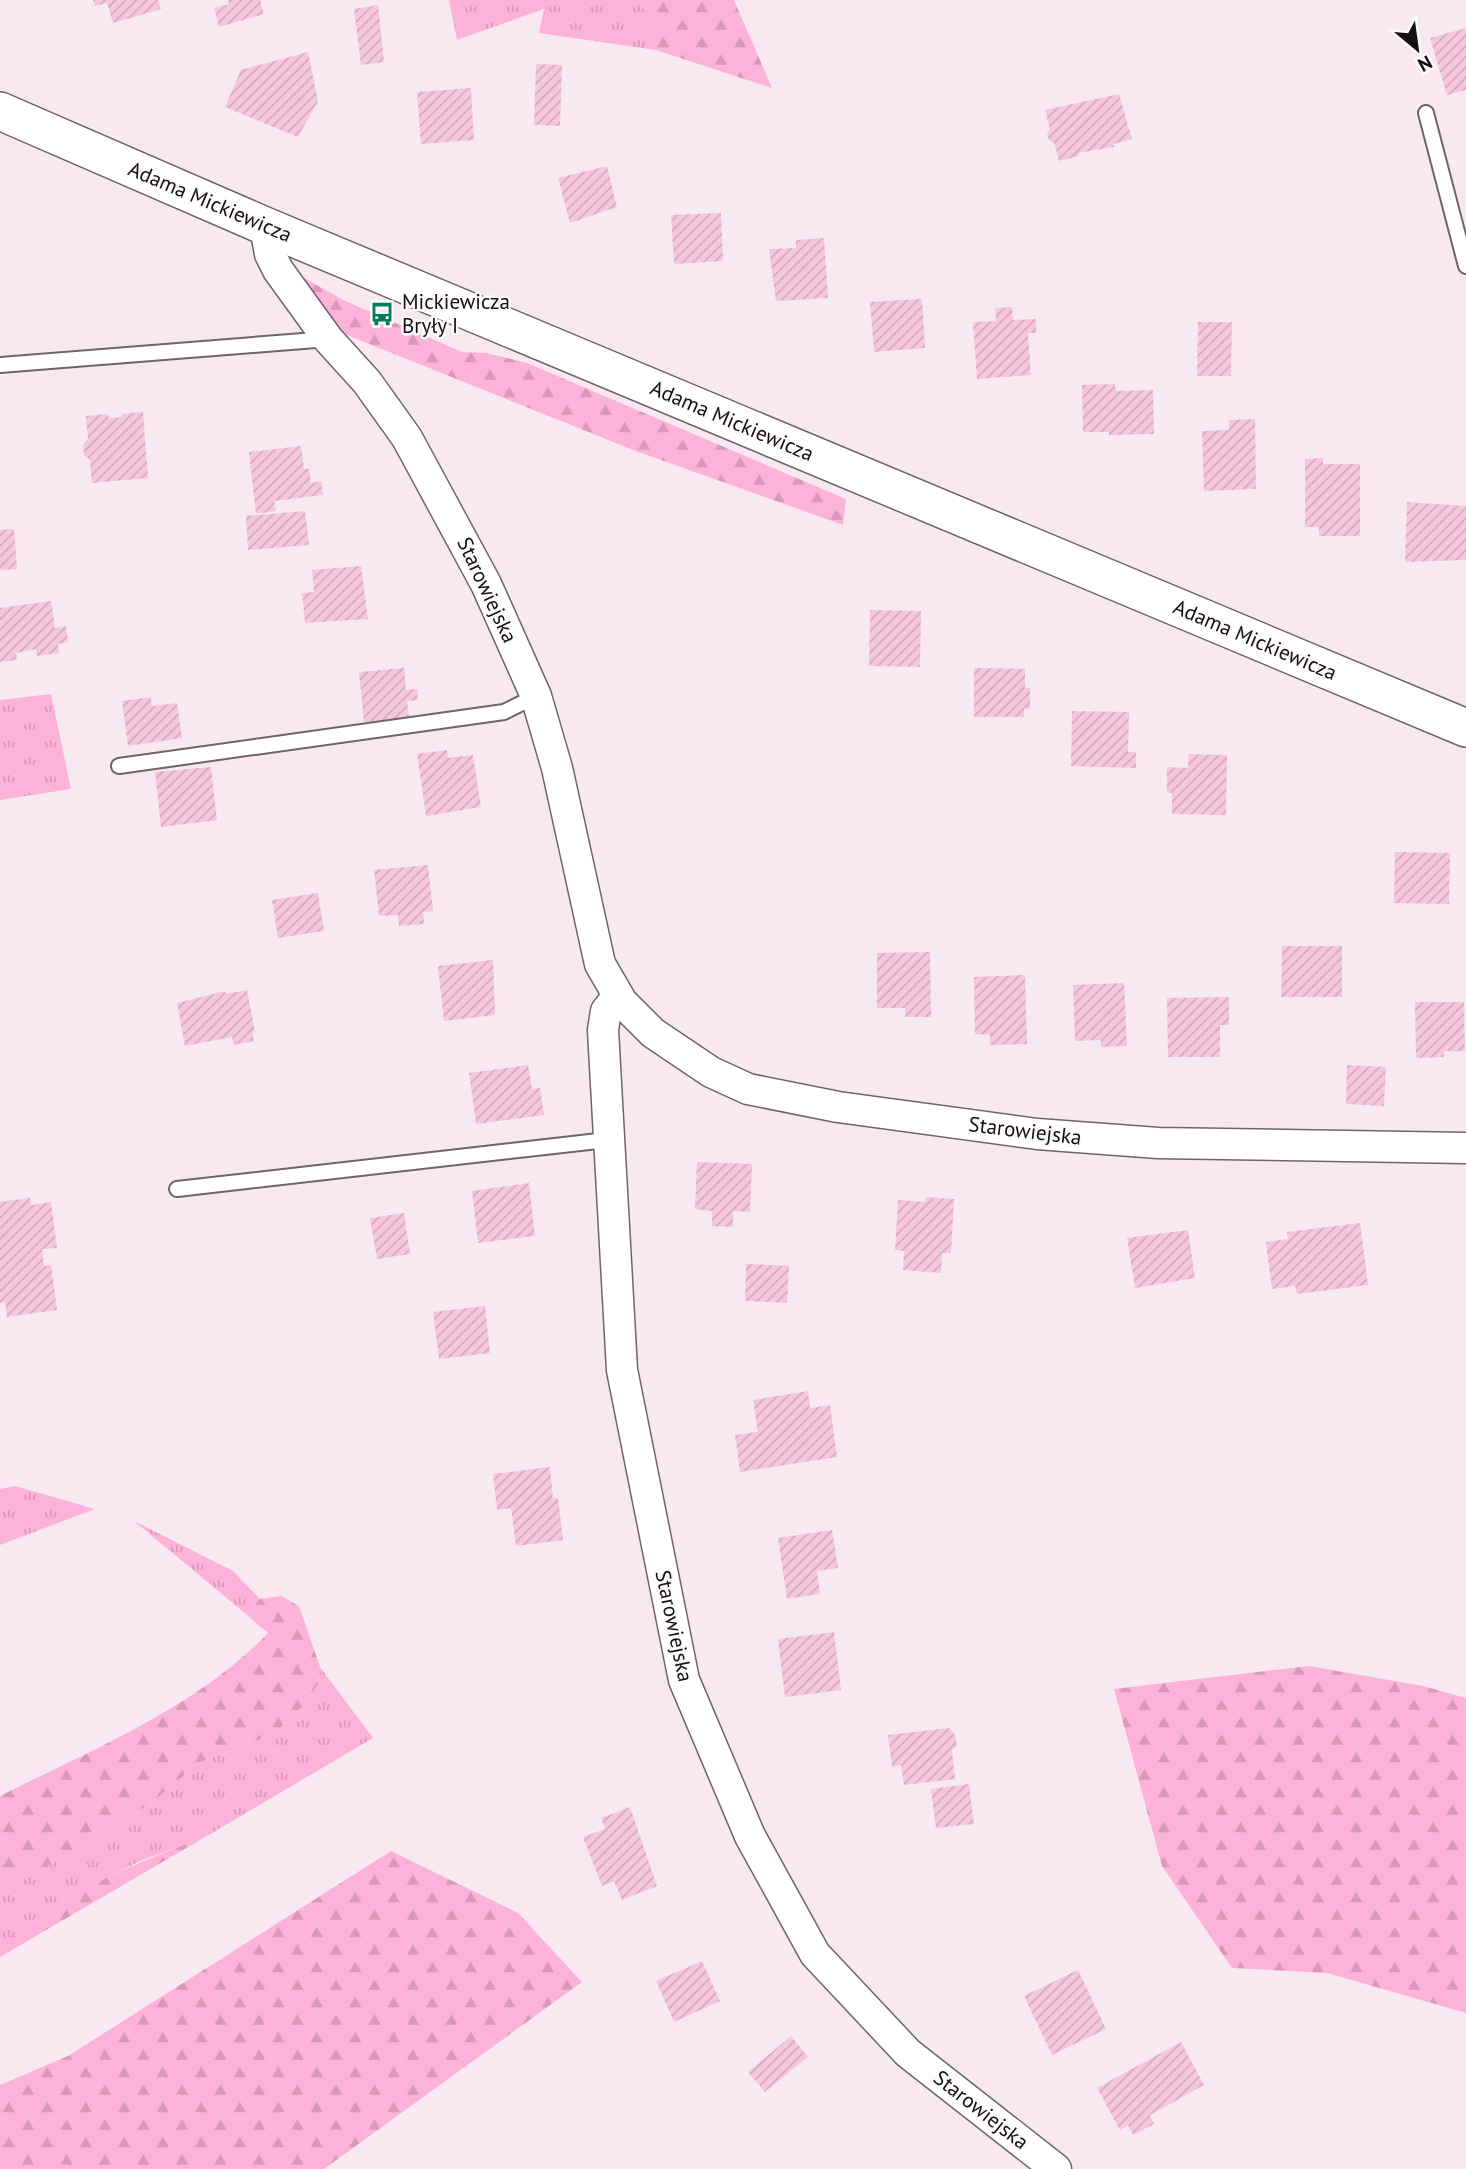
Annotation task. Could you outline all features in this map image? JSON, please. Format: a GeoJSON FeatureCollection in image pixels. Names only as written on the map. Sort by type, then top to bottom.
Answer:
{"type":"FeatureCollection","features":[{"type":"Feature","properties":{"kind":"street","name":"Adama Mickiewicza"},"geometry":{"type":"LineString","coordinates":[[0,111],[265,226],[1466,728]]}},
{"type":"Feature","properties":{"kind":"street","name":"Starowiejska"},"geometry":{"type":"LineString","coordinates":[[265,226],[270,254],[278,270],[328,339],[367,382],[407,438],[486,584],[536,696],[556,768],[596,955],[618,996],[653,1033],[711,1072],[748,1089],[778,1097],[1094,1139],[1158,1143],[1466,1148]]}},
{"type":"Feature","properties":{"kind":"street","name":"Starowiejska"},"geometry":{"type":"LineString","coordinates":[[618,996],[603,1016],[607,1140],[622,1370],[684,1680],[750,1836],[815,1954],[908,2053],[1056,2169]]}},
{"type":"Feature","properties":{"kind":"lane"},"geometry":{"type":"LineString","coordinates":[[1426,113],[1466,266]]}},
{"type":"Feature","properties":{"kind":"lane"},"geometry":{"type":"LineString","coordinates":[[0,366],[328,339]]}},
{"type":"Feature","properties":{"kind":"lane"},"geometry":{"type":"LineString","coordinates":[[118,766],[504,712],[536,696]]}},
{"type":"Feature","properties":{"kind":"lane"},"geometry":{"type":"LineString","coordinates":[[177,1189],[607,1140]]}},
{"type":"Feature","properties":{"kind":"green space"},"geometry":{"type":"Polygon","coordinates":[[[449,0],[641,0],[656,50],[539,33],[544,9],[457,40],[449,0]]]}},
{"type":"Feature","properties":{"kind":"green space"},"geometry":{"type":"Polygon","coordinates":[[[641,0],[734,0],[772,88],[656,50],[641,0]]]}},
{"type":"Feature","properties":{"kind":"green space"},"geometry":{"type":"Polygon","coordinates":[[[299,275],[343,300],[462,352],[486,353],[527,363],[846,499],[843,525],[633,450],[342,333],[299,275]]]}},
{"type":"Feature","properties":{"kind":"green space"},"geometry":{"type":"Polygon","coordinates":[[[51,694],[71,789],[0,800],[0,700],[51,694]]]}},
{"type":"Feature","properties":{"kind":"green space"},"geometry":{"type":"Polygon","coordinates":[[[15,1486],[95,1509],[0,1545],[0,1489],[15,1486]]]}},
{"type":"Feature","properties":{"kind":"green space"},"geometry":{"type":"Polygon","coordinates":[[[134,1521],[233,1571],[260,1599],[247,1615],[134,1521]]]}},
{"type":"Feature","properties":{"kind":"green space"},"geometry":{"type":"Polygon","coordinates":[[[281,1596],[299,1606],[320,1667],[318,1684],[303,1706],[274,1734],[198,1763],[154,1801],[81,1849],[0,1889],[0,1796],[106,1744],[209,1684],[240,1660],[268,1633],[247,1615],[260,1599],[281,1596]]]}},
{"type":"Feature","properties":{"kind":"green space"},"geometry":{"type":"Polygon","coordinates":[[[1309,1666],[1423,1686],[1466,1698],[1466,2013],[1327,1973],[1232,1968],[1162,1866],[1114,1689],[1309,1666]]]}},
{"type":"Feature","properties":{"kind":"green space"},"geometry":{"type":"Polygon","coordinates":[[[320,1667],[373,1738],[207,1836],[140,1861],[66,1899],[24,1931],[0,1942],[0,1889],[81,1849],[154,1801],[198,1763],[274,1734],[303,1706],[318,1684],[320,1667]]]}},
{"type":"Feature","properties":{"kind":"green space"},"geometry":{"type":"Polygon","coordinates":[[[207,1836],[0,1957],[0,1942],[68,1898],[136,1864],[207,1836]]]}},
{"type":"Feature","properties":{"kind":"green space"},"geometry":{"type":"Polygon","coordinates":[[[391,1851],[518,1913],[582,1982],[324,2169],[0,2169],[0,2085],[68,2056],[391,1851]]]}},
{"type":"Feature","properties":{"kind":"building"},"geometry":{"type":"Polygon","coordinates":[[[93,0],[158,0],[161,9],[113,23],[107,3],[95,6],[93,0]]]}},
{"type":"Feature","properties":{"kind":"building"},"geometry":{"type":"Polygon","coordinates":[[[228,0],[260,0],[264,14],[219,27],[214,8],[229,4],[228,0]]]}},
{"type":"Feature","properties":{"kind":"building"},"geometry":{"type":"Polygon","coordinates":[[[378,5],[384,62],[361,65],[354,9],[378,5]]]}},
{"type":"Feature","properties":{"kind":"building"},"geometry":{"type":"Polygon","coordinates":[[[1466,28],[1466,90],[1447,95],[1430,38],[1466,28]]]}},
{"type":"Feature","properties":{"kind":"building"},"geometry":{"type":"Polygon","coordinates":[[[308,52],[318,101],[298,137],[225,107],[241,70],[308,52]]]}},
{"type":"Feature","properties":{"kind":"building"},"geometry":{"type":"Polygon","coordinates":[[[536,64],[562,65],[560,126],[534,125],[536,64]]]}},
{"type":"Feature","properties":{"kind":"building"},"geometry":{"type":"Polygon","coordinates":[[[471,88],[474,140],[421,144],[417,92],[471,88]]]}},
{"type":"Feature","properties":{"kind":"building"},"geometry":{"type":"Polygon","coordinates":[[[1119,94],[1132,139],[1114,144],[1114,147],[1078,153],[1079,156],[1059,161],[1054,143],[1049,140],[1047,133],[1050,129],[1045,110],[1119,94]]]}},
{"type":"Feature","properties":{"kind":"building"},"geometry":{"type":"Polygon","coordinates":[[[607,166],[617,207],[570,223],[558,178],[607,166]]]}},
{"type":"Feature","properties":{"kind":"building"},"geometry":{"type":"Polygon","coordinates":[[[721,213],[723,261],[674,264],[671,215],[721,213]]]}},
{"type":"Feature","properties":{"kind":"building"},"geometry":{"type":"Polygon","coordinates":[[[824,238],[828,298],[776,301],[769,249],[796,248],[796,240],[824,238]]]}},
{"type":"Feature","properties":{"kind":"building"},"geometry":{"type":"Polygon","coordinates":[[[922,299],[925,348],[874,352],[870,302],[922,299]]]}},
{"type":"Feature","properties":{"kind":"building"},"geometry":{"type":"Polygon","coordinates":[[[1012,307],[1013,320],[1036,319],[1036,333],[1028,333],[1031,375],[977,379],[973,322],[996,321],[995,308],[1012,307]]]}},
{"type":"Feature","properties":{"kind":"building"},"geometry":{"type":"Polygon","coordinates":[[[1198,322],[1232,322],[1231,376],[1197,376],[1198,322]]]}},
{"type":"Feature","properties":{"kind":"building"},"geometry":{"type":"Polygon","coordinates":[[[1115,384],[1116,391],[1153,390],[1154,434],[1109,435],[1109,432],[1083,432],[1082,385],[1115,384]]]}},
{"type":"Feature","properties":{"kind":"building"},"geometry":{"type":"Polygon","coordinates":[[[143,412],[148,478],[92,483],[90,460],[84,455],[83,445],[88,439],[86,416],[108,414],[109,418],[143,412]]]}},
{"type":"Feature","properties":{"kind":"building"},"geometry":{"type":"Polygon","coordinates":[[[1255,419],[1256,489],[1204,491],[1202,431],[1229,430],[1229,420],[1255,419]]]}},
{"type":"Feature","properties":{"kind":"building"},"geometry":{"type":"Polygon","coordinates":[[[301,446],[304,469],[309,469],[311,483],[321,481],[323,495],[274,501],[276,511],[256,514],[249,452],[301,446]]]}},
{"type":"Feature","properties":{"kind":"building"},"geometry":{"type":"Polygon","coordinates":[[[1323,458],[1323,464],[1360,464],[1360,536],[1319,536],[1319,527],[1305,527],[1305,459],[1323,458]]]}},
{"type":"Feature","properties":{"kind":"building"},"geometry":{"type":"Polygon","coordinates":[[[1407,502],[1466,506],[1466,560],[1405,562],[1407,502]]]}},
{"type":"Feature","properties":{"kind":"building"},"geometry":{"type":"Polygon","coordinates":[[[305,511],[309,545],[248,550],[246,516],[305,511]]]}},
{"type":"Feature","properties":{"kind":"building"},"geometry":{"type":"Polygon","coordinates":[[[14,529],[17,569],[0,570],[0,530],[14,529]]]}},
{"type":"Feature","properties":{"kind":"building"},"geometry":{"type":"Polygon","coordinates":[[[361,566],[368,619],[305,623],[302,593],[314,592],[312,570],[361,566]]]}},
{"type":"Feature","properties":{"kind":"building"},"geometry":{"type":"Polygon","coordinates":[[[51,601],[55,628],[66,626],[68,642],[58,644],[59,653],[37,656],[36,649],[16,653],[17,660],[0,662],[0,608],[51,601]]]}},
{"type":"Feature","properties":{"kind":"building"},"geometry":{"type":"Polygon","coordinates":[[[870,610],[921,611],[920,667],[869,666],[870,610]]]}},
{"type":"Feature","properties":{"kind":"building"},"geometry":{"type":"Polygon","coordinates":[[[404,668],[406,690],[417,689],[418,700],[407,701],[409,718],[364,722],[359,672],[404,668]]]}},
{"type":"Feature","properties":{"kind":"building"},"geometry":{"type":"Polygon","coordinates":[[[974,668],[1025,669],[1025,688],[1030,688],[1030,709],[1024,708],[1024,717],[974,717],[974,668]]]}},
{"type":"Feature","properties":{"kind":"building"},"geometry":{"type":"Polygon","coordinates":[[[151,697],[152,706],[177,703],[182,738],[128,746],[122,701],[151,697]]]}},
{"type":"Feature","properties":{"kind":"building"},"geometry":{"type":"Polygon","coordinates":[[[1072,711],[1129,712],[1128,752],[1136,752],[1136,768],[1071,766],[1072,711]]]}},
{"type":"Feature","properties":{"kind":"building"},"geometry":{"type":"Polygon","coordinates":[[[447,750],[448,758],[473,755],[481,807],[426,816],[417,754],[447,750]]]}},
{"type":"Feature","properties":{"kind":"building"},"geometry":{"type":"Polygon","coordinates":[[[1189,754],[1227,755],[1226,815],[1172,814],[1172,793],[1167,792],[1167,767],[1188,768],[1189,754]]]}},
{"type":"Feature","properties":{"kind":"building"},"geometry":{"type":"Polygon","coordinates":[[[211,767],[217,820],[161,827],[155,772],[211,767]]]}},
{"type":"Feature","properties":{"kind":"building"},"geometry":{"type":"Polygon","coordinates":[[[1395,852],[1450,853],[1449,904],[1394,903],[1395,852]]]}},
{"type":"Feature","properties":{"kind":"building"},"geometry":{"type":"Polygon","coordinates":[[[428,865],[433,911],[423,912],[424,924],[399,926],[398,915],[379,916],[374,870],[428,865]]]}},
{"type":"Feature","properties":{"kind":"building"},"geometry":{"type":"Polygon","coordinates":[[[318,893],[324,931],[278,938],[272,900],[318,893]]]}},
{"type":"Feature","properties":{"kind":"building"},"geometry":{"type":"Polygon","coordinates":[[[1282,946],[1342,946],[1342,997],[1281,997],[1282,946]]]}},
{"type":"Feature","properties":{"kind":"building"},"geometry":{"type":"Polygon","coordinates":[[[930,952],[931,1017],[905,1017],[905,1008],[877,1008],[877,953],[930,952]]]}},
{"type":"Feature","properties":{"kind":"building"},"geometry":{"type":"Polygon","coordinates":[[[493,960],[495,1015],[444,1021],[438,966],[493,960]]]}},
{"type":"Feature","properties":{"kind":"building"},"geometry":{"type":"Polygon","coordinates":[[[1025,975],[1027,1044],[990,1045],[990,1035],[975,1034],[974,977],[1025,975]]]}},
{"type":"Feature","properties":{"kind":"building"},"geometry":{"type":"Polygon","coordinates":[[[1124,983],[1127,1046],[1101,1047],[1101,1040],[1075,1041],[1073,985],[1124,983]]]}},
{"type":"Feature","properties":{"kind":"building"},"geometry":{"type":"Polygon","coordinates":[[[247,990],[255,1032],[252,1033],[254,1041],[234,1045],[232,1037],[185,1046],[177,1003],[225,991],[226,994],[247,990]]]}},
{"type":"Feature","properties":{"kind":"building"},"geometry":{"type":"Polygon","coordinates":[[[1229,997],[1229,1025],[1220,1025],[1220,1057],[1168,1057],[1167,998],[1229,997]]]}},
{"type":"Feature","properties":{"kind":"building"},"geometry":{"type":"Polygon","coordinates":[[[1415,1002],[1464,1002],[1465,1051],[1444,1051],[1444,1057],[1416,1058],[1415,1002]]]}},
{"type":"Feature","properties":{"kind":"building"},"geometry":{"type":"Polygon","coordinates":[[[528,1065],[532,1089],[540,1088],[544,1115],[476,1124],[469,1073],[528,1065]]]}},
{"type":"Feature","properties":{"kind":"building"},"geometry":{"type":"Polygon","coordinates":[[[1347,1065],[1386,1067],[1384,1106],[1346,1104],[1347,1065]]]}},
{"type":"Feature","properties":{"kind":"building"},"geometry":{"type":"Polygon","coordinates":[[[697,1162],[752,1164],[750,1212],[733,1211],[733,1227],[712,1226],[712,1211],[695,1209],[697,1162]]]}},
{"type":"Feature","properties":{"kind":"building"},"geometry":{"type":"Polygon","coordinates":[[[529,1183],[535,1236],[478,1243],[472,1191],[529,1183]]]}},
{"type":"Feature","properties":{"kind":"building"},"geometry":{"type":"Polygon","coordinates":[[[926,1197],[954,1199],[951,1253],[942,1253],[941,1273],[903,1270],[904,1251],[895,1250],[898,1200],[925,1202],[926,1197]]]}},
{"type":"Feature","properties":{"kind":"building"},"geometry":{"type":"Polygon","coordinates":[[[30,1198],[31,1205],[51,1202],[57,1248],[42,1249],[44,1266],[51,1265],[57,1310],[7,1317],[5,1302],[0,1303],[0,1202],[30,1198]]]}},
{"type":"Feature","properties":{"kind":"building"},"geometry":{"type":"Polygon","coordinates":[[[404,1213],[410,1254],[377,1259],[370,1218],[404,1213]]]}},
{"type":"Feature","properties":{"kind":"building"},"geometry":{"type":"Polygon","coordinates":[[[1360,1223],[1368,1285],[1297,1294],[1295,1286],[1272,1289],[1266,1242],[1288,1239],[1287,1232],[1360,1223]]]}},
{"type":"Feature","properties":{"kind":"building"},"geometry":{"type":"Polygon","coordinates":[[[1188,1230],[1195,1278],[1135,1288],[1127,1238],[1188,1230]]]}},
{"type":"Feature","properties":{"kind":"building"},"geometry":{"type":"Polygon","coordinates":[[[746,1264],[789,1266],[787,1303],[745,1301],[746,1264]]]}},
{"type":"Feature","properties":{"kind":"building"},"geometry":{"type":"Polygon","coordinates":[[[485,1306],[490,1353],[439,1359],[433,1312],[485,1306]]]}},
{"type":"Feature","properties":{"kind":"building"},"geometry":{"type":"Polygon","coordinates":[[[808,1391],[810,1408],[830,1405],[837,1457],[740,1472],[735,1435],[758,1432],[753,1400],[808,1391]]]}},
{"type":"Feature","properties":{"kind":"building"},"geometry":{"type":"Polygon","coordinates":[[[550,1467],[553,1498],[558,1498],[563,1540],[516,1546],[511,1508],[497,1510],[493,1474],[550,1467]]]}},
{"type":"Feature","properties":{"kind":"building"},"geometry":{"type":"Polygon","coordinates":[[[832,1530],[838,1568],[817,1571],[820,1594],[787,1599],[778,1538],[832,1530]]]}},
{"type":"Feature","properties":{"kind":"building"},"geometry":{"type":"Polygon","coordinates":[[[834,1632],[841,1690],[785,1697],[778,1639],[834,1632]]]}},
{"type":"Feature","properties":{"kind":"building"},"geometry":{"type":"Polygon","coordinates":[[[949,1728],[955,1735],[957,1746],[952,1750],[955,1779],[904,1785],[901,1765],[892,1767],[888,1735],[949,1728]]]}},
{"type":"Feature","properties":{"kind":"building"},"geometry":{"type":"Polygon","coordinates":[[[969,1784],[974,1824],[936,1828],[931,1789],[969,1784]]]}},
{"type":"Feature","properties":{"kind":"building"},"geometry":{"type":"Polygon","coordinates":[[[630,1807],[657,1886],[622,1900],[614,1881],[602,1886],[583,1837],[605,1829],[601,1818],[630,1807]]]}},
{"type":"Feature","properties":{"kind":"building"},"geometry":{"type":"Polygon","coordinates":[[[702,1961],[720,2001],[674,2022],[656,1981],[702,1961]]]}},
{"type":"Feature","properties":{"kind":"building"},"geometry":{"type":"Polygon","coordinates":[[[1078,1970],[1106,2029],[1052,2055],[1024,1996],[1078,1970]]]}},
{"type":"Feature","properties":{"kind":"building"},"geometry":{"type":"Polygon","coordinates":[[[791,2036],[808,2057],[765,2092],[748,2072],[791,2036]]]}},
{"type":"Feature","properties":{"kind":"building"},"geometry":{"type":"Polygon","coordinates":[[[1181,2042],[1204,2085],[1150,2115],[1154,2124],[1133,2135],[1128,2125],[1120,2130],[1097,2088],[1181,2042]]]}},
{"type":"Feature","properties":{"kind":"place","name":"Mickiewicza Bryły I"},"geometry":{"type":"Point","coordinates":[382,314]}}]}
